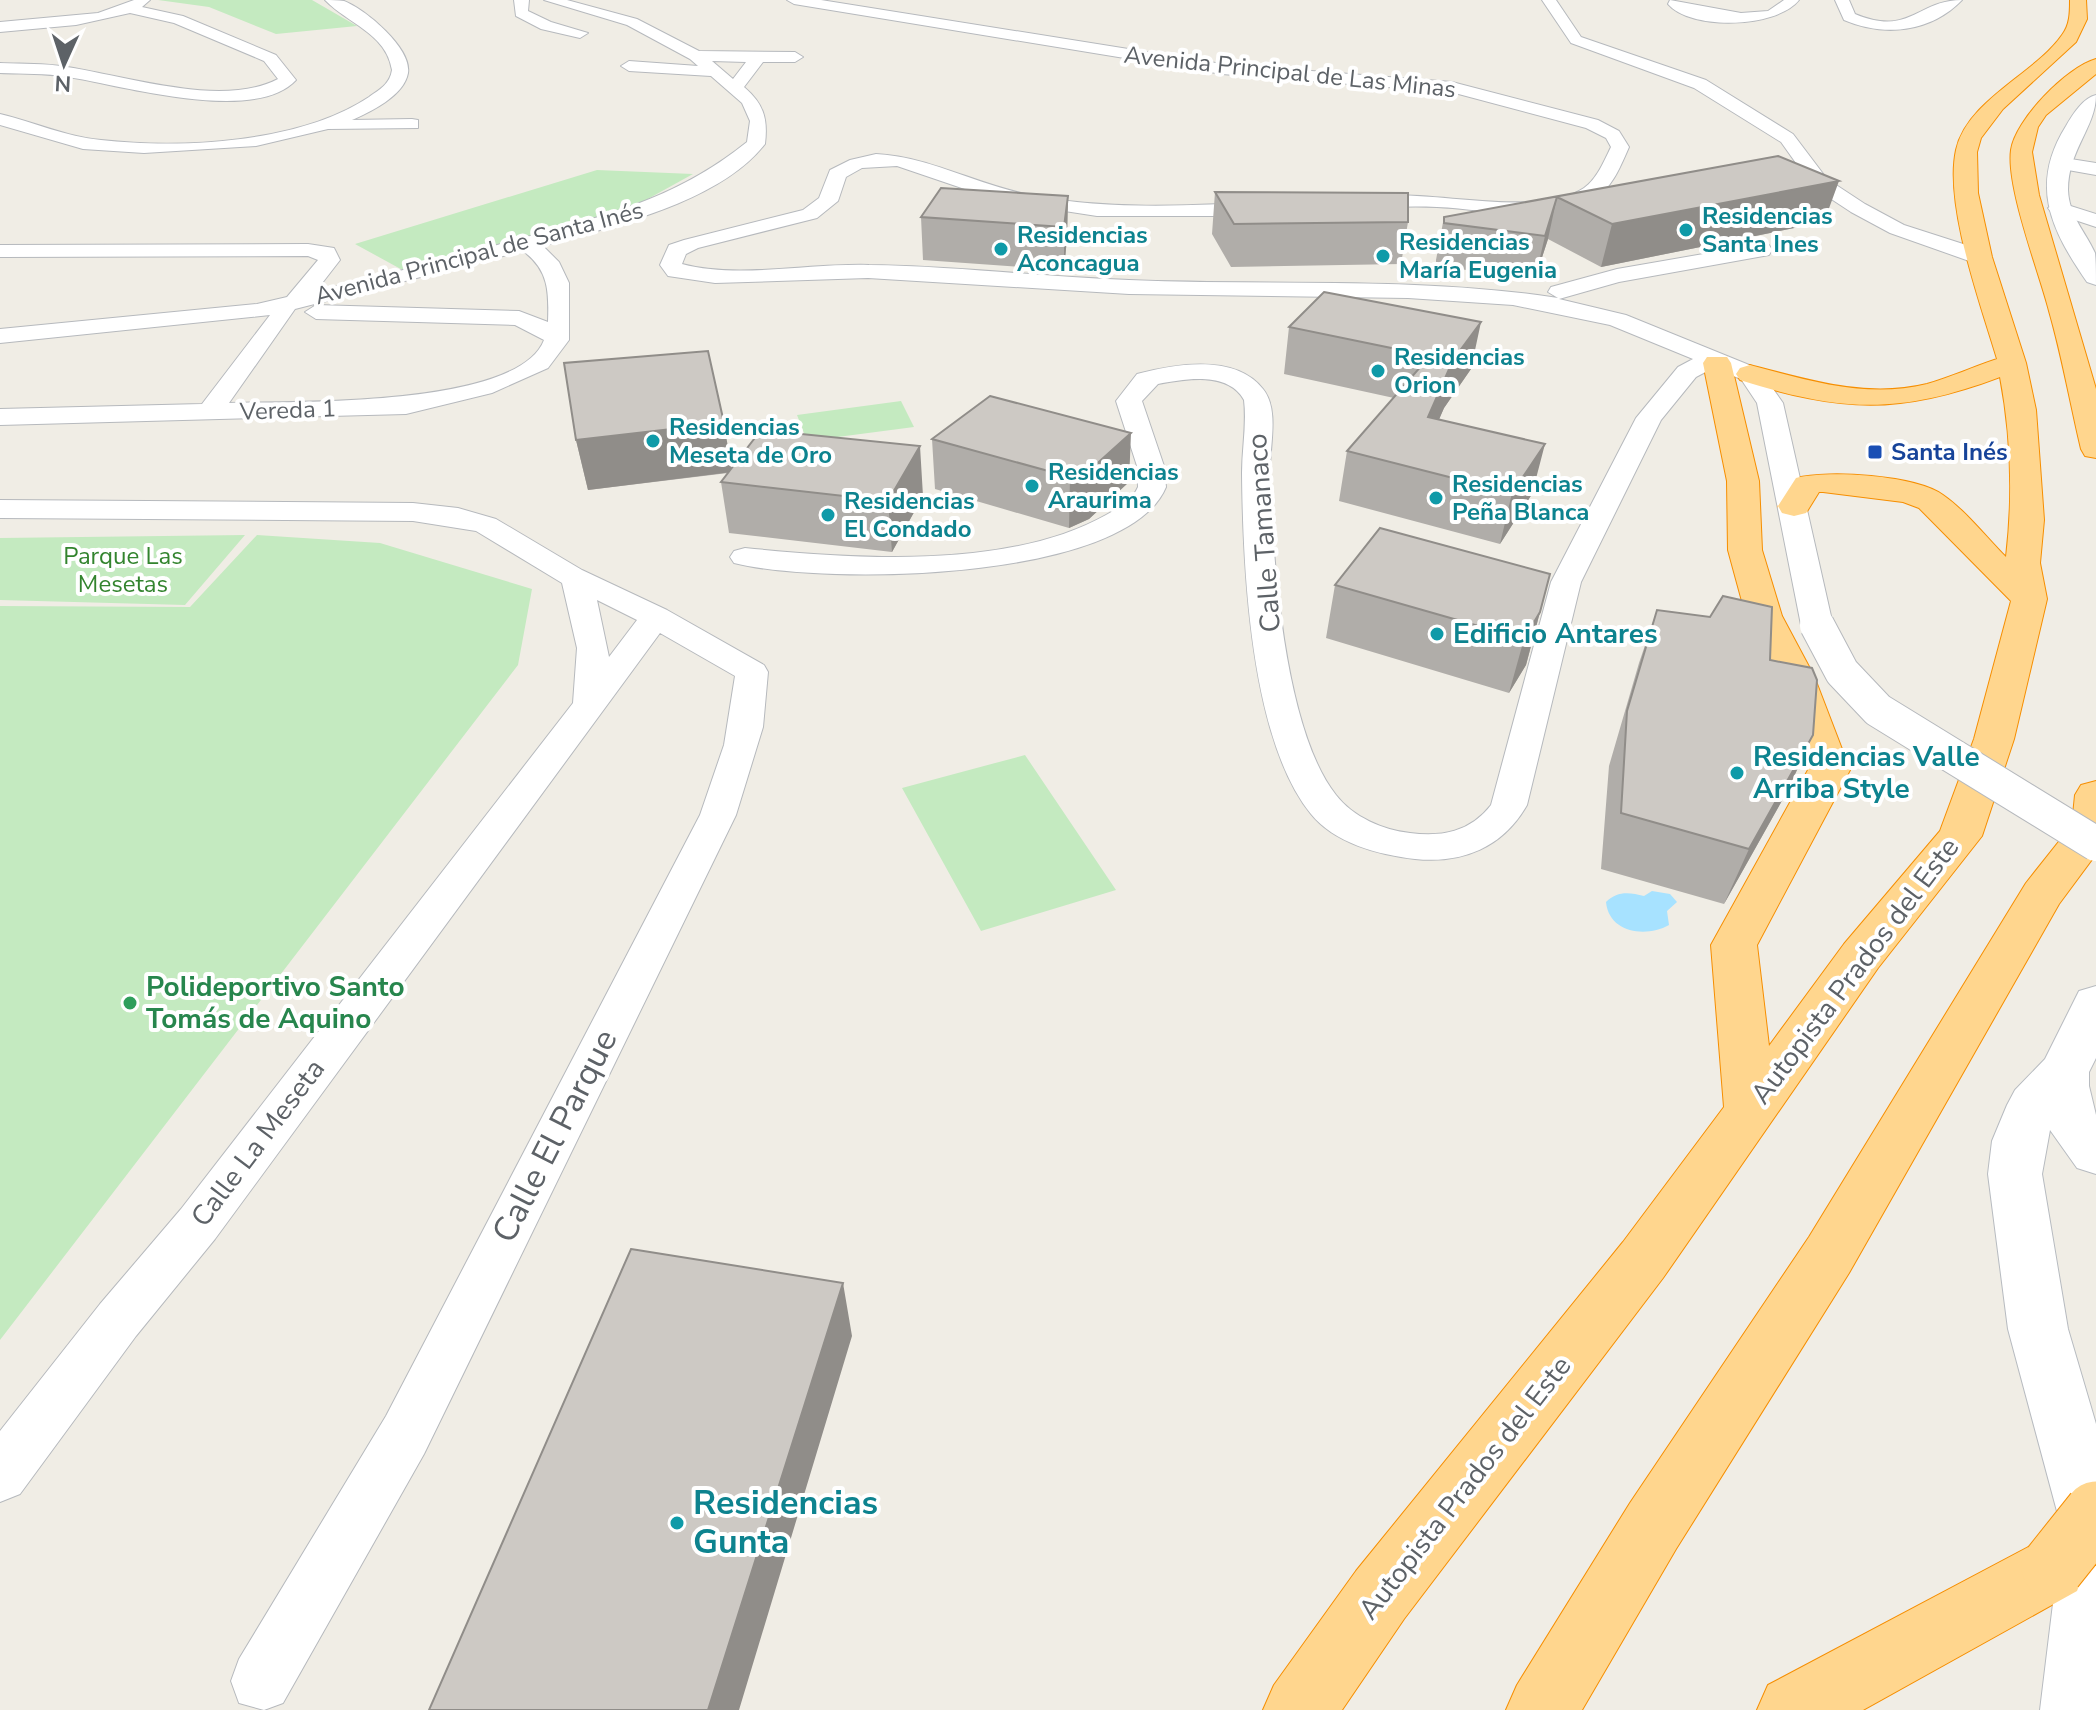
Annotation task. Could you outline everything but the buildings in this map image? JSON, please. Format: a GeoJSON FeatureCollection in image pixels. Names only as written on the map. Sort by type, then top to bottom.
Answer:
{"type":"FeatureCollection","features":[{"type":"Feature","properties":{"kind":"highway","name":"Autopista Prados del Este"},"geometry":{"type":"LineString","coordinates":[[1299,1710],[1380,1595],[1643,1260],[1861,956],[1960,836],[1994,739],[2029,599],[2023,563],[2027,520],[2021,410],[2012,363],[1980,257],[1967,193],[1966,152],[1971,137],[2013,87],[2070,38],[2078,19],[2078,0]]}},
{"type":"Feature","properties":{"kind":"highway"},"geometry":{"type":"LineString","coordinates":[[2096,65],[2039,111],[2028,127],[2021,152],[2028,195],[2064,316],[2096,449]]}},
{"type":"Feature","properties":{"kind":"highway"},"geometry":{"type":"LineString","coordinates":[[1750,1111],[1734,945],[1829,770],[1795,676],[1764,616],[1745,550],[1743,481],[1725,366],[1837,396],[1889,397],[1931,391],[2012,363]]}},
{"type":"Feature","properties":{"kind":"highway"},"geometry":{"type":"LineString","coordinates":[[1794,506],[1807,485],[1823,482],[1908,493],[1931,501],[2029,599]]}},
{"type":"Feature","properties":{"kind":"highway"},"geometry":{"type":"LineString","coordinates":[[1542,1710],[1653,1526],[1829,1255],[2042,894],[2093,827],[2096,795]]}},
{"type":"Feature","properties":{"kind":"highway"},"geometry":{"type":"LineString","coordinates":[[1793,1710],[2085,1545],[2096,1513]]}},
{"type":"Feature","properties":{"kind":"street"},"geometry":{"type":"LineString","coordinates":[[320,126],[373,103],[400,75],[400,64],[378,33],[332,0]]}},
{"type":"Feature","properties":{"kind":"street"},"geometry":{"type":"LineString","coordinates":[[522,0],[519,3],[521,13],[546,26],[597,34]]}},
{"type":"Feature","properties":{"kind":"street","name":"Avenida Principal de Santa Inés"},"geometry":{"type":"LineString","coordinates":[[290,306],[645,211],[722,172],[756,144],[759,133],[756,111],[736,86],[696,56],[633,23],[551,0]]}},
{"type":"Feature","properties":{"kind":"street","name":"Avenida Principal de Las Minas"},"geometry":{"type":"LineString","coordinates":[[794,0],[1222,69],[1452,87],[1592,124],[1613,135],[1620,147],[1597,187],[1577,200],[1521,206],[1408,201],[1336,204]]}},
{"type":"Feature","properties":{"kind":"street"},"geometry":{"type":"LineString","coordinates":[[1549,0],[1576,40],[1663,68],[1700,84],[1787,138],[1820,183],[1858,208],[1897,229],[1980,257]]}},
{"type":"Feature","properties":{"kind":"street"},"geometry":{"type":"LineString","coordinates":[[1677,0],[1675,4],[1681,9],[1749,17],[1777,14],[1788,8],[1792,0]]}},
{"type":"Feature","properties":{"kind":"street"},"geometry":{"type":"LineString","coordinates":[[1842,0],[1849,17],[1858,22],[1901,26],[1921,23],[1955,0]]}},
{"type":"Feature","properties":{"kind":"street"},"geometry":{"type":"LineString","coordinates":[[0,27],[136,4],[270,58],[288,80],[275,88],[249,92],[190,93],[72,72],[0,68]]}},
{"type":"Feature","properties":{"kind":"street"},"geometry":{"type":"LineString","coordinates":[[696,56],[795,57]]}},
{"type":"Feature","properties":{"kind":"street"},"geometry":{"type":"LineString","coordinates":[[736,86],[758,57]]}},
{"type":"Feature","properties":{"kind":"street"},"geometry":{"type":"LineString","coordinates":[[629,66],[718,72]]}},
{"type":"Feature","properties":{"kind":"street"},"geometry":{"type":"LineString","coordinates":[[2096,101],[2079,118],[2058,163],[2058,208],[2088,237],[2096,277]]}},
{"type":"Feature","properties":{"kind":"street"},"geometry":{"type":"LineString","coordinates":[[0,119],[79,144],[143,148],[228,143],[320,126],[412,124]]}},
{"type":"Feature","properties":{"kind":"street"},"geometry":{"type":"LineString","coordinates":[[1282,207],[1174,210],[1067,206],[1001,195],[911,163],[866,162],[837,174],[828,201],[810,214],[691,244],[677,250],[671,265],[676,271],[715,276],[868,271],[1129,287],[1482,295],[1596,313],[1666,339],[1725,366],[1763,388],[1770,403],[1783,478],[1794,506],[1817,625],[1825,649],[1850,685],[1878,710],[2096,844]]}},
{"type":"Feature","properties":{"kind":"street"},"geometry":{"type":"LineString","coordinates":[[2058,163],[2096,169]]}},
{"type":"Feature","properties":{"kind":"street"},"geometry":{"type":"LineString","coordinates":[[2058,208],[2096,221]]}},
{"type":"Feature","properties":{"kind":"street"},"geometry":{"type":"LineString","coordinates":[[527,244],[540,251],[561,289],[557,340]]}},
{"type":"Feature","properties":{"kind":"street","name":"Avenida Principal de Santa Inés"},"geometry":{"type":"LineString","coordinates":[[0,251],[308,250],[326,253],[329,260],[290,306]]}},
{"type":"Feature","properties":{"kind":"street"},"geometry":{"type":"LineString","coordinates":[[1559,292],[1617,276],[1761,250]]}},
{"type":"Feature","properties":{"kind":"street"},"geometry":{"type":"LineString","coordinates":[[0,336],[290,306],[519,318],[549,331],[557,340]]}},
{"type":"Feature","properties":{"kind":"street"},"geometry":{"type":"LineString","coordinates":[[209,412],[290,306]]}},
{"type":"Feature","properties":{"kind":"street","name":"Vereda 1"},"geometry":{"type":"LineString","coordinates":[[0,417],[406,406],[448,399],[533,368],[550,353],[557,340]]}},
{"type":"Feature","properties":{"kind":"street","name":"Calle Tamanaco"},"geometry":{"type":"LineString","coordinates":[[745,557],[805,564],[866,566],[935,563],[1061,545],[1120,521],[1145,502],[1153,483],[1129,401],[1146,379],[1191,371],[1236,380],[1254,393],[1259,407],[1255,438],[1261,573],[1273,658],[1293,745],[1307,782],[1325,807],[1376,839],[1422,847],[1464,843],[1481,837],[1501,822],[1509,805],[1566,582],[1649,418],[1687,372],[1725,366]]}},
{"type":"Feature","properties":{"kind":"street"},"geometry":{"type":"LineString","coordinates":[[0,509],[413,512],[458,517],[486,525],[576,579],[656,617]]}},
{"type":"Feature","properties":{"kind":"street"},"geometry":{"type":"LineString","coordinates":[[576,579],[593,648],[590,704]]}},
{"type":"Feature","properties":{"kind":"street","name":"Calle La Meseta"},"geometry":{"type":"LineString","coordinates":[[0,1475],[118,1320],[198,1224],[656,617]]}},
{"type":"Feature","properties":{"kind":"street","name":"Calle El Parque"},"geometry":{"type":"LineString","coordinates":[[261,1681],[405,1435],[726,792],[747,719],[752,672],[656,617]]}},
{"type":"Feature","properties":{"kind":"street"},"geometry":{"type":"LineString","coordinates":[[2076,1710],[2085,1545],[2038,1329],[2015,1174],[2019,1141],[2033,1105],[2064,1072],[2096,1004]]}},
{"type":"Feature","properties":{"kind":"street"},"geometry":{"type":"LineString","coordinates":[[2064,1072],[2063,1106],[2076,1131],[2096,1152]]}},
{"type":"Feature","properties":{"kind":"green space"},"geometry":{"type":"Polygon","coordinates":[[[158,0],[312,0],[357,26],[276,34],[209,7],[158,0]]]}},
{"type":"Feature","properties":{"kind":"green space"},"geometry":{"type":"Polygon","coordinates":[[[597,170],[693,174],[635,206],[408,273],[355,244],[597,170]]]}},
{"type":"Feature","properties":{"kind":"green space"},"geometry":{"type":"Polygon","coordinates":[[[901,401],[914,427],[807,441],[797,415],[901,401]]]}},
{"type":"Feature","properties":{"kind":"green space","name":"Parque Las Mesetas"},"geometry":{"type":"Polygon","coordinates":[[[245,535],[185,605],[0,600],[0,538],[245,535]]]}},
{"type":"Feature","properties":{"kind":"green space","name":"Polideportivo Santo Tomás de Aquino"},"geometry":{"type":"Polygon","coordinates":[[[257,535],[380,543],[532,589],[518,665],[0,1340],[0,606],[190,607],[257,535]]]}},
{"type":"Feature","properties":{"kind":"green space"},"geometry":{"type":"Polygon","coordinates":[[[1025,755],[1116,890],[981,931],[902,788],[1025,755]]]}},
{"type":"Feature","properties":{"kind":"water"},"geometry":{"type":"Polygon","coordinates":[[[1652,891],[1670,894],[1677,902],[1667,911],[1669,925],[1650,931],[1630,930],[1614,920],[1609,912],[1606,902],[1614,896],[1628,893],[1644,896],[1652,891]]]}},
{"type":"Feature","properties":{"kind":"place","name":"Residencias Santa Ines"},"geometry":{"type":"Point","coordinates":[1686,230]}},
{"type":"Feature","properties":{"kind":"place","name":"Residencias Aconcagua"},"geometry":{"type":"Point","coordinates":[1001,249]}},
{"type":"Feature","properties":{"kind":"place","name":"Residencias María Eugenia"},"geometry":{"type":"Point","coordinates":[1383,256]}},
{"type":"Feature","properties":{"kind":"place","name":"Residencias Orion"},"geometry":{"type":"Point","coordinates":[1378,371]}},
{"type":"Feature","properties":{"kind":"place","name":"Residencias Meseta de Oro"},"geometry":{"type":"Point","coordinates":[653,441]}},
{"type":"Feature","properties":{"kind":"place","name":"Santa Inés"},"geometry":{"type":"Point","coordinates":[1875,452]}},
{"type":"Feature","properties":{"kind":"place","name":"Residencias Araurima"},"geometry":{"type":"Point","coordinates":[1032,486]}},
{"type":"Feature","properties":{"kind":"place","name":"Residencias Peña Blanca"},"geometry":{"type":"Point","coordinates":[1436,498]}},
{"type":"Feature","properties":{"kind":"place","name":"Residencias El Condado"},"geometry":{"type":"Point","coordinates":[828,515]}},
{"type":"Feature","properties":{"kind":"place","name":"Edificio Antares"},"geometry":{"type":"Point","coordinates":[1437,634]}},
{"type":"Feature","properties":{"kind":"place","name":"Residencias Valle Arriba Style"},"geometry":{"type":"Point","coordinates":[1737,773]}},
{"type":"Feature","properties":{"kind":"place","name":"Polideportivo Santo Tomás de Aquino"},"geometry":{"type":"Point","coordinates":[130,1003]}},
{"type":"Feature","properties":{"kind":"place","name":"Residencias Gunta"},"geometry":{"type":"Point","coordinates":[677,1523]}}]}
